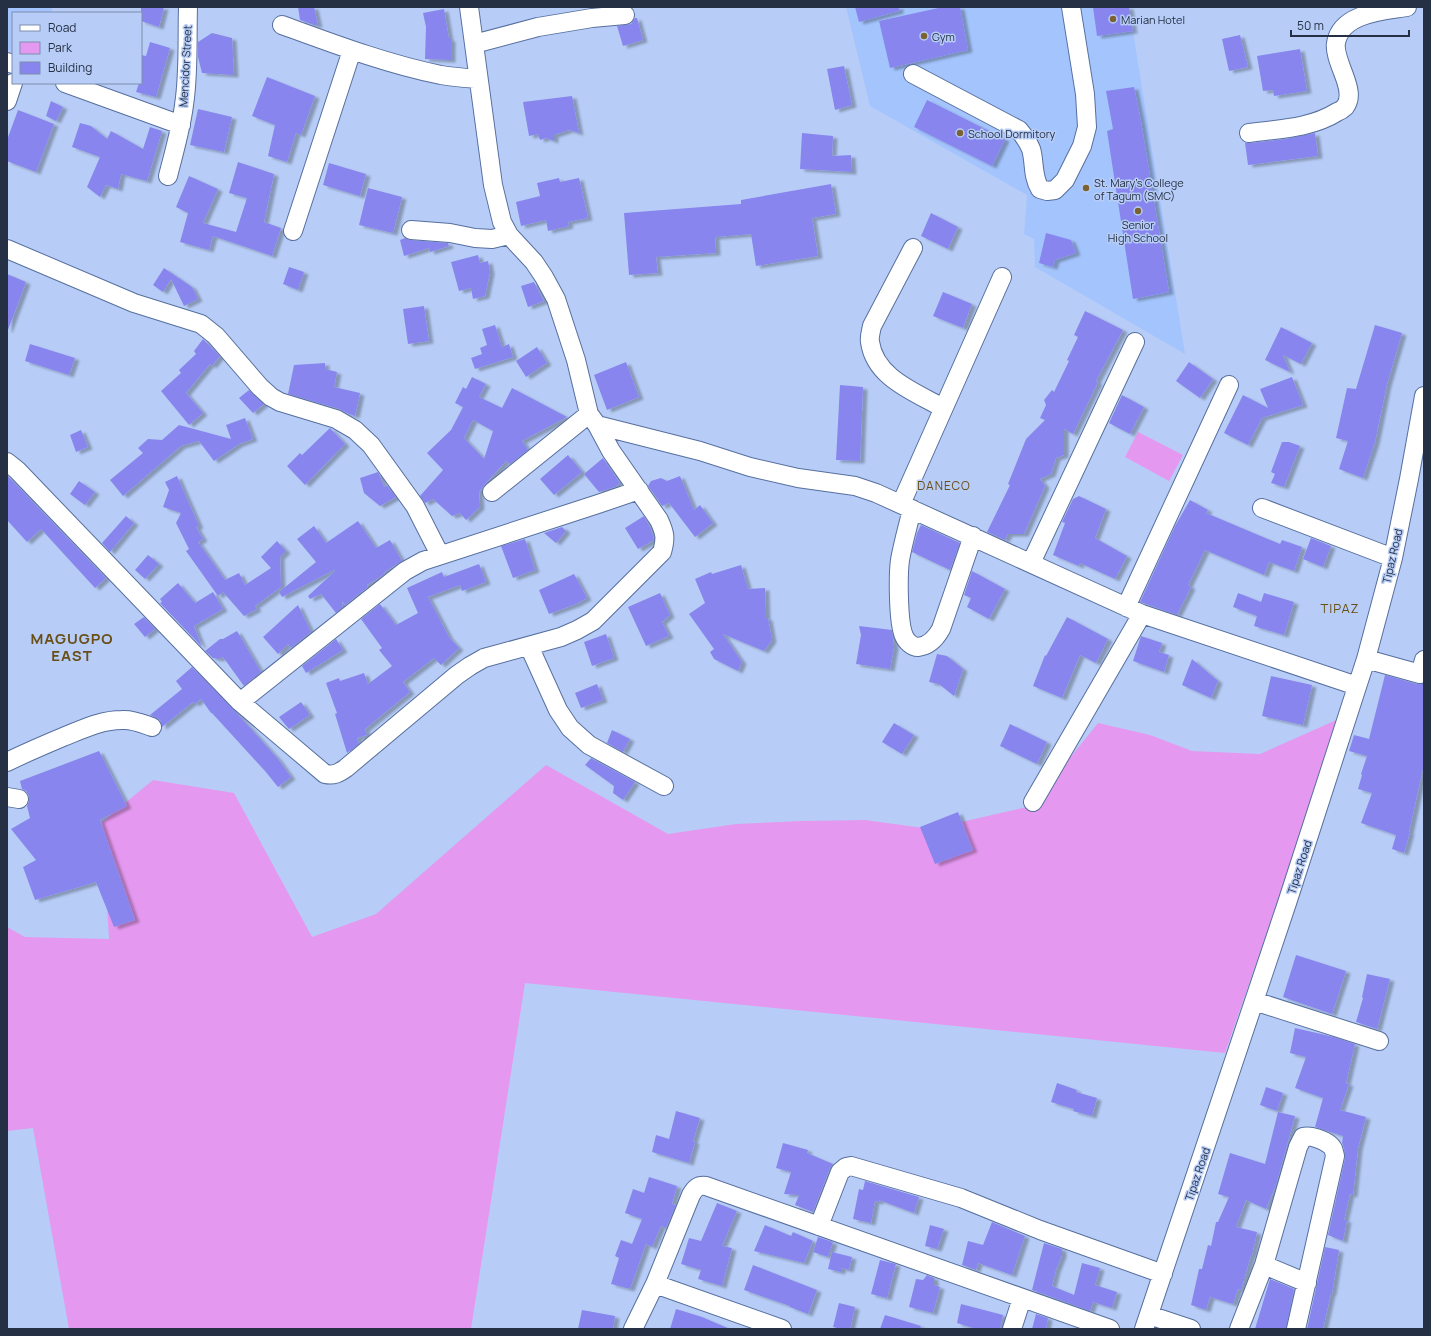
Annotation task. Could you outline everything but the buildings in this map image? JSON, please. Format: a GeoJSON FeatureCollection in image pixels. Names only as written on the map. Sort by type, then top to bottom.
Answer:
{"type":"FeatureCollection","features":[{"type":"Feature","properties":{"kind":"street","name":"Mencidor Street"},"geometry":{"type":"LineString","coordinates":[[168,176],[181,125],[187,82],[188,7]]}},
{"type":"Feature","properties":{"kind":"street"},"geometry":{"type":"LineString","coordinates":[[7,462],[17,470],[240,702],[325,774],[331,776],[339,774],[457,675],[470,666],[484,658],[561,637],[593,621],[662,552],[665,540],[664,532],[659,520],[611,451],[593,419],[556,299],[534,262],[509,235],[502,222],[493,185],[469,7]]}},
{"type":"Feature","properties":{"kind":"street"},"geometry":{"type":"LineString","coordinates":[[913,74],[1019,130],[1027,140],[1031,150],[1036,182],[1040,189],[1047,191],[1055,190],[1065,180],[1082,146],[1087,127],[1085,94],[1071,7]]}},
{"type":"Feature","properties":{"kind":"street"},"geometry":{"type":"LineString","coordinates":[[1249,133],[1305,125],[1324,120],[1344,107],[1350,96],[1336,44],[1342,28],[1358,18],[1375,12],[1407,7]]}},
{"type":"Feature","properties":{"kind":"street"},"geometry":{"type":"LineString","coordinates":[[474,44],[538,26],[625,14]]}},
{"type":"Feature","properties":{"kind":"street"},"geometry":{"type":"LineString","coordinates":[[282,25],[394,63],[442,75],[478,79]]}},
{"type":"Feature","properties":{"kind":"street"},"geometry":{"type":"LineString","coordinates":[[292,231],[352,50]]}},
{"type":"Feature","properties":{"kind":"street"},"geometry":{"type":"LineString","coordinates":[[7,101],[13,84]]}},
{"type":"Feature","properties":{"kind":"street"},"geometry":{"type":"LineString","coordinates":[[69,84],[181,125]]}},
{"type":"Feature","properties":{"kind":"street"},"geometry":{"type":"LineString","coordinates":[[411,230],[450,233],[475,238],[492,239],[509,235]]}},
{"type":"Feature","properties":{"kind":"street"},"geometry":{"type":"LineString","coordinates":[[913,248],[872,326],[870,340],[874,356],[881,369],[893,379],[943,408]]}},
{"type":"Feature","properties":{"kind":"street"},"geometry":{"type":"LineString","coordinates":[[7,249],[134,303],[201,324],[216,336],[260,388],[271,397],[280,402],[336,419],[355,430],[371,445],[415,506],[440,555]]}},
{"type":"Feature","properties":{"kind":"street"},"geometry":{"type":"LineString","coordinates":[[973,536],[941,629],[936,638],[927,645],[917,647],[910,644],[904,637],[901,623],[900,560],[906,506],[943,408],[1002,276]]}},
{"type":"Feature","properties":{"kind":"street"},"geometry":{"type":"LineString","coordinates":[[1031,563],[1135,342]]}},
{"type":"Feature","properties":{"kind":"street"},"geometry":{"type":"LineString","coordinates":[[1126,607],[1229,385]]}},
{"type":"Feature","properties":{"kind":"street","name":"Tipaz Road"},"geometry":{"type":"LineString","coordinates":[[1146,1322],[1254,1001],[1366,659],[1393,558],[1424,396]]}},
{"type":"Feature","properties":{"kind":"street"},"geometry":{"type":"LineString","coordinates":[[492,492],[593,419]]}},
{"type":"Feature","properties":{"kind":"street"},"geometry":{"type":"LineString","coordinates":[[593,419],[791,477],[855,486],[876,493],[1142,614],[1357,686]]}},
{"type":"Feature","properties":{"kind":"street"},"geometry":{"type":"LineString","coordinates":[[240,702],[405,571],[423,561],[639,490]]}},
{"type":"Feature","properties":{"kind":"street"},"geometry":{"type":"LineString","coordinates":[[1262,508],[1393,558]]}},
{"type":"Feature","properties":{"kind":"street"},"geometry":{"type":"LineString","coordinates":[[1033,802],[1142,614]]}},
{"type":"Feature","properties":{"kind":"street"},"geometry":{"type":"LineString","coordinates":[[529,646],[558,710],[570,728],[589,745],[664,786]]}},
{"type":"Feature","properties":{"kind":"street"},"geometry":{"type":"LineString","coordinates":[[1366,659],[1420,674],[1424,660]]}},
{"type":"Feature","properties":{"kind":"street"},"geometry":{"type":"LineString","coordinates":[[7,762],[26,752],[92,725],[108,721],[124,719],[152,727]]}},
{"type":"Feature","properties":{"kind":"street"},"geometry":{"type":"LineString","coordinates":[[1254,1001],[1379,1041]]}},
{"type":"Feature","properties":{"kind":"street"},"geometry":{"type":"LineString","coordinates":[[1239,1329],[1264,1265],[1298,1146],[1303,1137],[1312,1136],[1330,1145],[1334,1149],[1335,1156],[1296,1329]]}},
{"type":"Feature","properties":{"kind":"street"},"geometry":{"type":"LineString","coordinates":[[819,1226],[840,1172],[846,1167],[851,1166],[961,1198],[1040,1230],[1163,1274]]}},
{"type":"Feature","properties":{"kind":"street"},"geometry":{"type":"LineString","coordinates":[[633,1329],[655,1284],[691,1195],[695,1189],[701,1185],[1110,1329]]}},
{"type":"Feature","properties":{"kind":"street"},"geometry":{"type":"LineString","coordinates":[[1264,1265],[1306,1283]]}},
{"type":"Feature","properties":{"kind":"street"},"geometry":{"type":"LineString","coordinates":[[655,1284],[782,1329]]}},
{"type":"Feature","properties":{"kind":"street"},"geometry":{"type":"LineString","coordinates":[[1012,1329],[1022,1298]]}},
{"type":"Feature","properties":{"kind":"street"},"geometry":{"type":"LineString","coordinates":[[1146,1322],[1191,1329]]}},
{"type":"Feature","properties":{"kind":"shaded area"},"geometry":{"type":"Polygon","coordinates":[[[7,7],[51,7],[53,12],[12,12],[12,52],[7,49],[7,7]]]}},
{"type":"Feature","properties":{"kind":"shaded area","name":"St. Mary's College of Tagum (SMC)"},"geometry":{"type":"Polygon","coordinates":[[[846,7],[1129,7],[1185,354],[1035,267],[1034,239],[1024,234],[1027,195],[870,106],[846,7]]]}},
{"type":"Feature","properties":{"kind":"green space"},"geometry":{"type":"Polygon","coordinates":[[[1138,432],[1183,455],[1169,481],[1125,457],[1138,432]]]}},
{"type":"Feature","properties":{"kind":"green space"},"geometry":{"type":"Polygon","coordinates":[[[1341,718],[1225,1053],[525,983],[471,1329],[69,1329],[33,1128],[7,1131],[7,927],[25,937],[109,939],[102,822],[153,780],[234,793],[312,937],[376,914],[546,765],[668,834],[736,824],[801,821],[865,820],[931,829],[1031,806],[1098,723],[1150,735],[1192,751],[1260,754],[1341,718]]]}},
{"type":"Feature","properties":{"kind":"place","name":"Marian Hotel"},"geometry":{"type":"Point","coordinates":[1113,19]}},
{"type":"Feature","properties":{"kind":"place","name":"Gym"},"geometry":{"type":"Point","coordinates":[924,36]}},
{"type":"Feature","properties":{"kind":"place","name":"School Dormitory"},"geometry":{"type":"Point","coordinates":[960,133]}},
{"type":"Feature","properties":{"kind":"place","name":"St. Mary's College of Tagum (SMC)"},"geometry":{"type":"Point","coordinates":[1086,188]}},
{"type":"Feature","properties":{"kind":"place","name":"Senior High School"},"geometry":{"type":"Point","coordinates":[1138,211]}},
{"type":"Feature","properties":{"kind":"district","name":"DANECO"},"geometry":{"type":"Point","coordinates":[944,485]}},
{"type":"Feature","properties":{"kind":"district","name":"TIPAZ"},"geometry":{"type":"Point","coordinates":[1340,608]}},
{"type":"Feature","properties":{"kind":"district","name":"MAGUGPO EAST"},"geometry":{"type":"Point","coordinates":[72,646]}}]}
